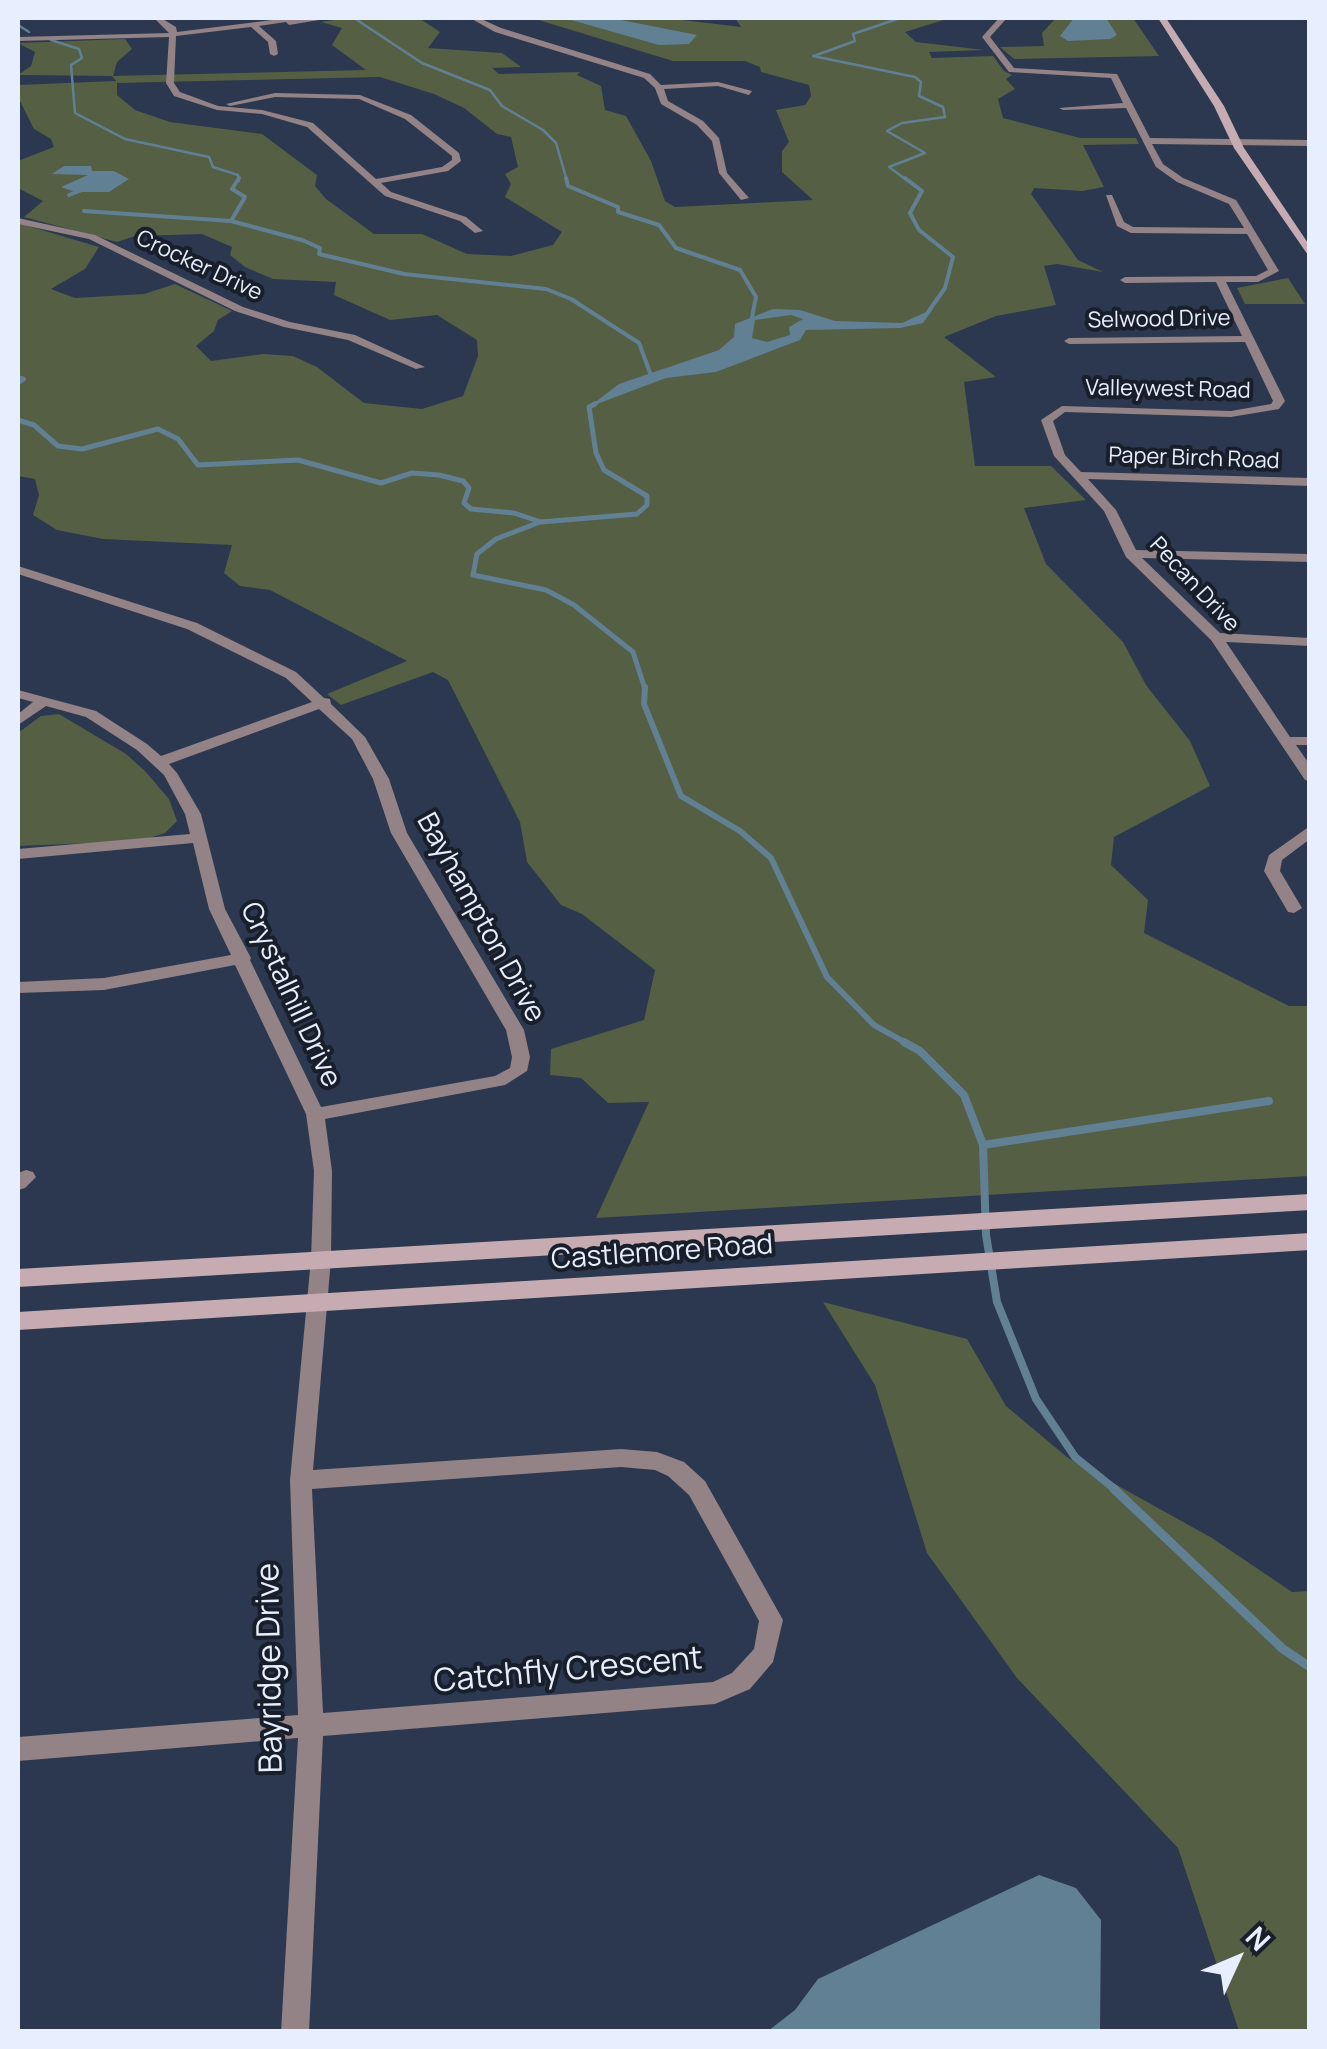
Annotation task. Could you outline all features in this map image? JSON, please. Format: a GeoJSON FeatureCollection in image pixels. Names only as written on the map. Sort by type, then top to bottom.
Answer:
{"type":"FeatureCollection","features":[{"type":"Feature","properties":{"kind":"main road"},"geometry":{"type":"LineString","coordinates":[[1162,18],[1218,106],[1235,142],[1310,255]]}},
{"type":"Feature","properties":{"kind":"main road","name":"Castlemore Road"},"geometry":{"type":"LineString","coordinates":[[18,1278],[1310,1202]]}},
{"type":"Feature","properties":{"kind":"main road","name":"Castlemore Road"},"geometry":{"type":"LineString","coordinates":[[18,1322],[1310,1241]]}},
{"type":"Feature","properties":{"kind":"street"},"geometry":{"type":"LineString","coordinates":[[157,18],[170,24],[171,88],[182,97],[218,108],[310,125],[355,161],[372,182],[402,201],[468,222],[478,231]]}},
{"type":"Feature","properties":{"kind":"street"},"geometry":{"type":"LineString","coordinates":[[254,25],[300,18]]}},
{"type":"Feature","properties":{"kind":"street"},"geometry":{"type":"LineString","coordinates":[[18,37],[173,34],[328,18]]}},
{"type":"Feature","properties":{"kind":"street"},"geometry":{"type":"LineString","coordinates":[[474,18],[498,30],[636,71],[659,87],[664,102],[700,123],[716,140],[723,172],[744,198]]}},
{"type":"Feature","properties":{"kind":"street"},"geometry":{"type":"LineString","coordinates":[[1003,18],[986,38],[1012,70],[1110,74],[1167,172],[1228,199],[1251,231],[1272,275],[1220,280],[1125,280]]}},
{"type":"Feature","properties":{"kind":"street"},"geometry":{"type":"LineString","coordinates":[[254,25],[272,42],[274,54]]}},
{"type":"Feature","properties":{"kind":"street"},"geometry":{"type":"LineString","coordinates":[[659,87],[727,84],[749,92]]}},
{"type":"Feature","properties":{"kind":"street"},"geometry":{"type":"LineString","coordinates":[[218,108],[274,95],[360,96],[408,117],[456,155],[457,162],[444,168],[372,182]]}},
{"type":"Feature","properties":{"kind":"street"},"geometry":{"type":"LineString","coordinates":[[1064,108],[1129,105]]}},
{"type":"Feature","properties":{"kind":"street"},"geometry":{"type":"LineString","coordinates":[[1148,142],[1310,142]]}},
{"type":"Feature","properties":{"kind":"street"},"geometry":{"type":"LineString","coordinates":[[1109,197],[1120,224],[1132,230],[1251,231]]}},
{"type":"Feature","properties":{"kind":"street","name":"Crocker Drive"},"geometry":{"type":"LineString","coordinates":[[18,220],[92,238],[249,313],[351,338],[420,368]]}},
{"type":"Feature","properties":{"kind":"street","name":"Valleywest Road"},"geometry":{"type":"LineString","coordinates":[[1077,475],[1060,456],[1047,420],[1062,409],[1230,414],[1275,407],[1279,401],[1220,280]]}},
{"type":"Feature","properties":{"kind":"street","name":"Selwood Drive"},"geometry":{"type":"LineString","coordinates":[[1069,341],[1250,339]]}},
{"type":"Feature","properties":{"kind":"street","name":"Paper Birch Road"},"geometry":{"type":"LineString","coordinates":[[1077,475],[1310,482]]}},
{"type":"Feature","properties":{"kind":"street","name":"Pecan Drive"},"geometry":{"type":"LineString","coordinates":[[1077,475],[1110,510],[1132,554],[1216,638],[1310,777]]}},
{"type":"Feature","properties":{"kind":"street"},"geometry":{"type":"LineString","coordinates":[[1132,554],[1310,558]]}},
{"type":"Feature","properties":{"kind":"street","name":"Bayhampton Drive"},"geometry":{"type":"LineString","coordinates":[[18,570],[192,626],[278,668],[325,702],[358,737],[374,765],[398,833],[515,1030],[521,1056],[518,1070],[499,1081],[315,1114]]}},
{"type":"Feature","properties":{"kind":"street"},"geometry":{"type":"LineString","coordinates":[[1216,638],[1310,642]]}},
{"type":"Feature","properties":{"kind":"street","name":"Crystalhill Drive"},"geometry":{"type":"LineString","coordinates":[[18,694],[112,725],[158,762],[193,814],[217,909],[315,1114],[322,1171],[318,1304]]}},
{"type":"Feature","properties":{"kind":"street"},"geometry":{"type":"LineString","coordinates":[[18,720],[44,700]]}},
{"type":"Feature","properties":{"kind":"street"},"geometry":{"type":"LineString","coordinates":[[158,762],[325,702]]}},
{"type":"Feature","properties":{"kind":"street"},"geometry":{"type":"LineString","coordinates":[[1287,741],[1310,741]]}},
{"type":"Feature","properties":{"kind":"street"},"geometry":{"type":"LineString","coordinates":[[18,854],[201,838]]}},
{"type":"Feature","properties":{"kind":"street"},"geometry":{"type":"LineString","coordinates":[[1294,908],[1272,871],[1275,858],[1307,838]]}},
{"type":"Feature","properties":{"kind":"street"},"geometry":{"type":"LineString","coordinates":[[18,988],[104,984],[243,958]]}},
{"type":"Feature","properties":{"kind":"street","name":"Bayridge Drive"},"geometry":{"type":"LineString","coordinates":[[295,2032],[311,1724],[301,1480],[318,1304]]}},
{"type":"Feature","properties":{"kind":"street","name":"Catchfly Crescent"},"geometry":{"type":"LineString","coordinates":[[18,1749],[715,1693],[741,1681],[765,1654],[771,1620],[697,1488],[676,1469],[657,1461],[621,1458],[301,1480]]}},
{"type":"Feature","properties":{"kind":"green space"},"geometry":{"type":"Polygon","coordinates":[[[419,18],[440,32],[428,48],[502,53],[521,67],[492,68],[499,74],[580,72],[577,75],[601,86],[605,110],[626,116],[651,161],[665,201],[675,207],[813,200],[782,172],[782,151],[789,142],[776,110],[805,105],[811,96],[809,85],[761,72],[760,67],[745,61],[673,61],[532,18],[666,18],[741,27],[735,18],[950,18],[905,32],[916,42],[984,50],[929,52],[932,58],[993,56],[1012,75],[1006,79],[1015,89],[998,99],[1003,118],[1080,138],[1136,138],[1139,144],[1083,145],[1104,187],[1082,191],[1034,188],[1031,194],[1078,260],[1103,272],[1057,264],[1044,266],[1056,305],[996,316],[944,337],[996,377],[964,382],[975,466],[1051,466],[1086,500],[1024,508],[1046,564],[1123,642],[1146,685],[1190,741],[1210,786],[1114,837],[1111,865],[1148,900],[1144,933],[1289,1006],[1309,1006],[1309,1176],[596,1218],[649,1102],[608,1103],[581,1078],[550,1075],[551,1049],[644,1020],[655,970],[582,914],[561,905],[527,862],[520,822],[448,680],[433,672],[341,705],[327,694],[407,661],[270,590],[240,586],[224,573],[232,545],[103,539],[57,530],[33,515],[39,495],[35,479],[18,476],[18,223],[99,247],[85,269],[51,289],[75,298],[144,294],[175,284],[232,311],[218,320],[214,331],[196,346],[211,361],[263,354],[293,356],[317,367],[364,403],[422,409],[463,396],[478,356],[477,340],[437,315],[390,320],[334,295],[336,282],[273,279],[245,267],[230,255],[232,247],[202,234],[135,236],[117,242],[24,217],[43,201],[18,188],[18,161],[54,147],[51,139],[34,129],[18,97],[18,85],[116,81],[112,76],[18,75],[31,66],[35,52],[18,43],[125,39],[132,49],[117,62],[113,76],[366,70],[332,45],[342,28],[321,22],[419,18]],[[380,77],[117,83],[117,95],[135,110],[170,122],[262,134],[317,175],[315,186],[326,199],[374,234],[422,234],[467,254],[511,256],[553,245],[562,232],[505,197],[511,184],[505,174],[518,167],[511,137],[497,134],[464,108],[380,77]]]}},
{"type":"Feature","properties":{"kind":"green space"},"geometry":{"type":"Polygon","coordinates":[[[1056,18],[1133,18],[1159,56],[1014,59],[1000,47],[1044,46],[1042,33],[1056,18]]]}},
{"type":"Feature","properties":{"kind":"green space"},"geometry":{"type":"Polygon","coordinates":[[[1288,278],[1305,304],[1245,304],[1237,288],[1288,278]]]}},
{"type":"Feature","properties":{"kind":"green space"},"geometry":{"type":"Polygon","coordinates":[[[59,714],[126,754],[145,771],[169,799],[177,821],[165,833],[139,841],[18,846],[18,733],[41,716],[59,714]]]}},
{"type":"Feature","properties":{"kind":"green space"},"geometry":{"type":"Polygon","coordinates":[[[823,1302],[967,1339],[1006,1406],[1068,1458],[1212,1538],[1292,1592],[1309,1591],[1309,2031],[1239,2031],[1178,1848],[1017,1678],[927,1553],[875,1385],[823,1302]]]}},
{"type":"Feature","properties":{"kind":"water"},"geometry":{"type":"Polygon","coordinates":[[[564,18],[611,18],[697,35],[689,44],[659,45],[564,18]]]}},
{"type":"Feature","properties":{"kind":"water"},"geometry":{"type":"Polygon","coordinates":[[[1074,18],[1106,18],[1117,35],[1110,39],[1068,41],[1060,36],[1074,18]]]}},
{"type":"Feature","properties":{"kind":"water"},"geometry":{"type":"Polygon","coordinates":[[[64,166],[91,166],[92,171],[114,171],[129,179],[109,192],[75,192],[61,187],[88,175],[52,174],[64,166]]]}},
{"type":"Feature","properties":{"kind":"water"},"geometry":{"type":"Polygon","coordinates":[[[773,309],[800,310],[835,321],[902,323],[933,309],[923,323],[900,328],[806,330],[800,340],[716,372],[666,378],[589,407],[619,384],[719,350],[734,337],[735,324],[773,309]],[[791,315],[755,320],[752,338],[767,342],[790,335],[789,327],[803,319],[791,315]]]}},
{"type":"Feature","properties":{"kind":"water"},"geometry":{"type":"Polygon","coordinates":[[[1039,1875],[1076,1888],[1101,1920],[1100,2031],[768,2031],[795,2010],[818,1979],[1039,1875]]]}},
{"type":"Feature","properties":{"kind":"waterway"},"geometry":{"type":"LineString","coordinates":[[802,18],[823,18]]}},
{"type":"Feature","properties":{"kind":"waterway"},"geometry":{"type":"LineString","coordinates":[[814,56],[855,41],[853,34],[900,18]]}},
{"type":"Feature","properties":{"kind":"waterway"},"geometry":{"type":"LineString","coordinates":[[357,20],[422,63],[490,90],[502,106],[543,130],[556,143],[567,181]]}},
{"type":"Feature","properties":{"kind":"waterway"},"geometry":{"type":"LineString","coordinates":[[18,25],[29,32]]}},
{"type":"Feature","properties":{"kind":"waterway"},"geometry":{"type":"LineString","coordinates":[[51,40],[79,49],[82,58],[71,65],[75,113],[125,139],[209,157],[213,167],[238,175],[239,179]]}},
{"type":"Feature","properties":{"kind":"waterway"},"geometry":{"type":"LineString","coordinates":[[813,56],[915,77],[921,82],[919,96],[943,107],[945,117],[902,123],[887,131],[925,153],[889,167],[908,181]]}},
{"type":"Feature","properties":{"kind":"waterway"},"geometry":{"type":"LineString","coordinates":[[566,178],[568,186],[618,207],[618,212],[659,225],[676,248],[740,270],[756,297],[752,317]]}},
{"type":"Feature","properties":{"kind":"waterway"},"geometry":{"type":"LineString","coordinates":[[905,178],[922,191],[910,213],[919,230],[953,257],[945,288],[928,312]]}},
{"type":"Feature","properties":{"kind":"waterway"},"geometry":{"type":"LineString","coordinates":[[231,221],[245,197],[232,189],[239,179]]}},
{"type":"Feature","properties":{"kind":"waterway"},"geometry":{"type":"LineString","coordinates":[[69,195],[82,190]]}},
{"type":"Feature","properties":{"kind":"waterway"},"geometry":{"type":"LineString","coordinates":[[84,211],[231,221]]}},
{"type":"Feature","properties":{"kind":"waterway"},"geometry":{"type":"LineString","coordinates":[[231,221],[302,240],[320,248],[319,254],[404,274],[546,289],[571,299],[639,343],[652,378]]}},
{"type":"Feature","properties":{"kind":"waterway"},"geometry":{"type":"LineString","coordinates":[[18,377],[24,379],[18,383]]}},
{"type":"Feature","properties":{"kind":"waterway"},"geometry":{"type":"LineString","coordinates":[[590,406],[596,403]]}},
{"type":"Feature","properties":{"kind":"waterway"},"geometry":{"type":"LineString","coordinates":[[18,420],[34,425],[58,446],[82,449],[158,429],[178,439],[198,465],[298,460],[381,483],[412,473],[439,475],[463,481],[469,488],[464,503],[471,509],[514,513],[541,522],[637,514],[647,505],[647,496],[604,470],[596,453],[589,407],[595,404]]}},
{"type":"Feature","properties":{"kind":"waterway"},"geometry":{"type":"LineString","coordinates":[[540,522],[496,539],[477,554],[473,575],[546,590],[574,605],[633,652],[645,689]]}},
{"type":"Feature","properties":{"kind":"waterway"},"geometry":{"type":"LineString","coordinates":[[645,689],[644,704],[681,796],[740,831],[771,858],[827,977],[874,1025],[908,1044]]}},
{"type":"Feature","properties":{"kind":"waterway"},"geometry":{"type":"LineString","coordinates":[[904,1042],[920,1051],[964,1095],[983,1145]]}},
{"type":"Feature","properties":{"kind":"waterway"},"geometry":{"type":"LineString","coordinates":[[983,1145],[1269,1101]]}},
{"type":"Feature","properties":{"kind":"waterway"},"geometry":{"type":"LineString","coordinates":[[983,1145],[986,1235],[997,1302],[1036,1399],[1075,1457],[1116,1490]]}},
{"type":"Feature","properties":{"kind":"waterway"},"geometry":{"type":"LineString","coordinates":[[1113,1488],[1283,1649],[1310,1667]]}}]}
